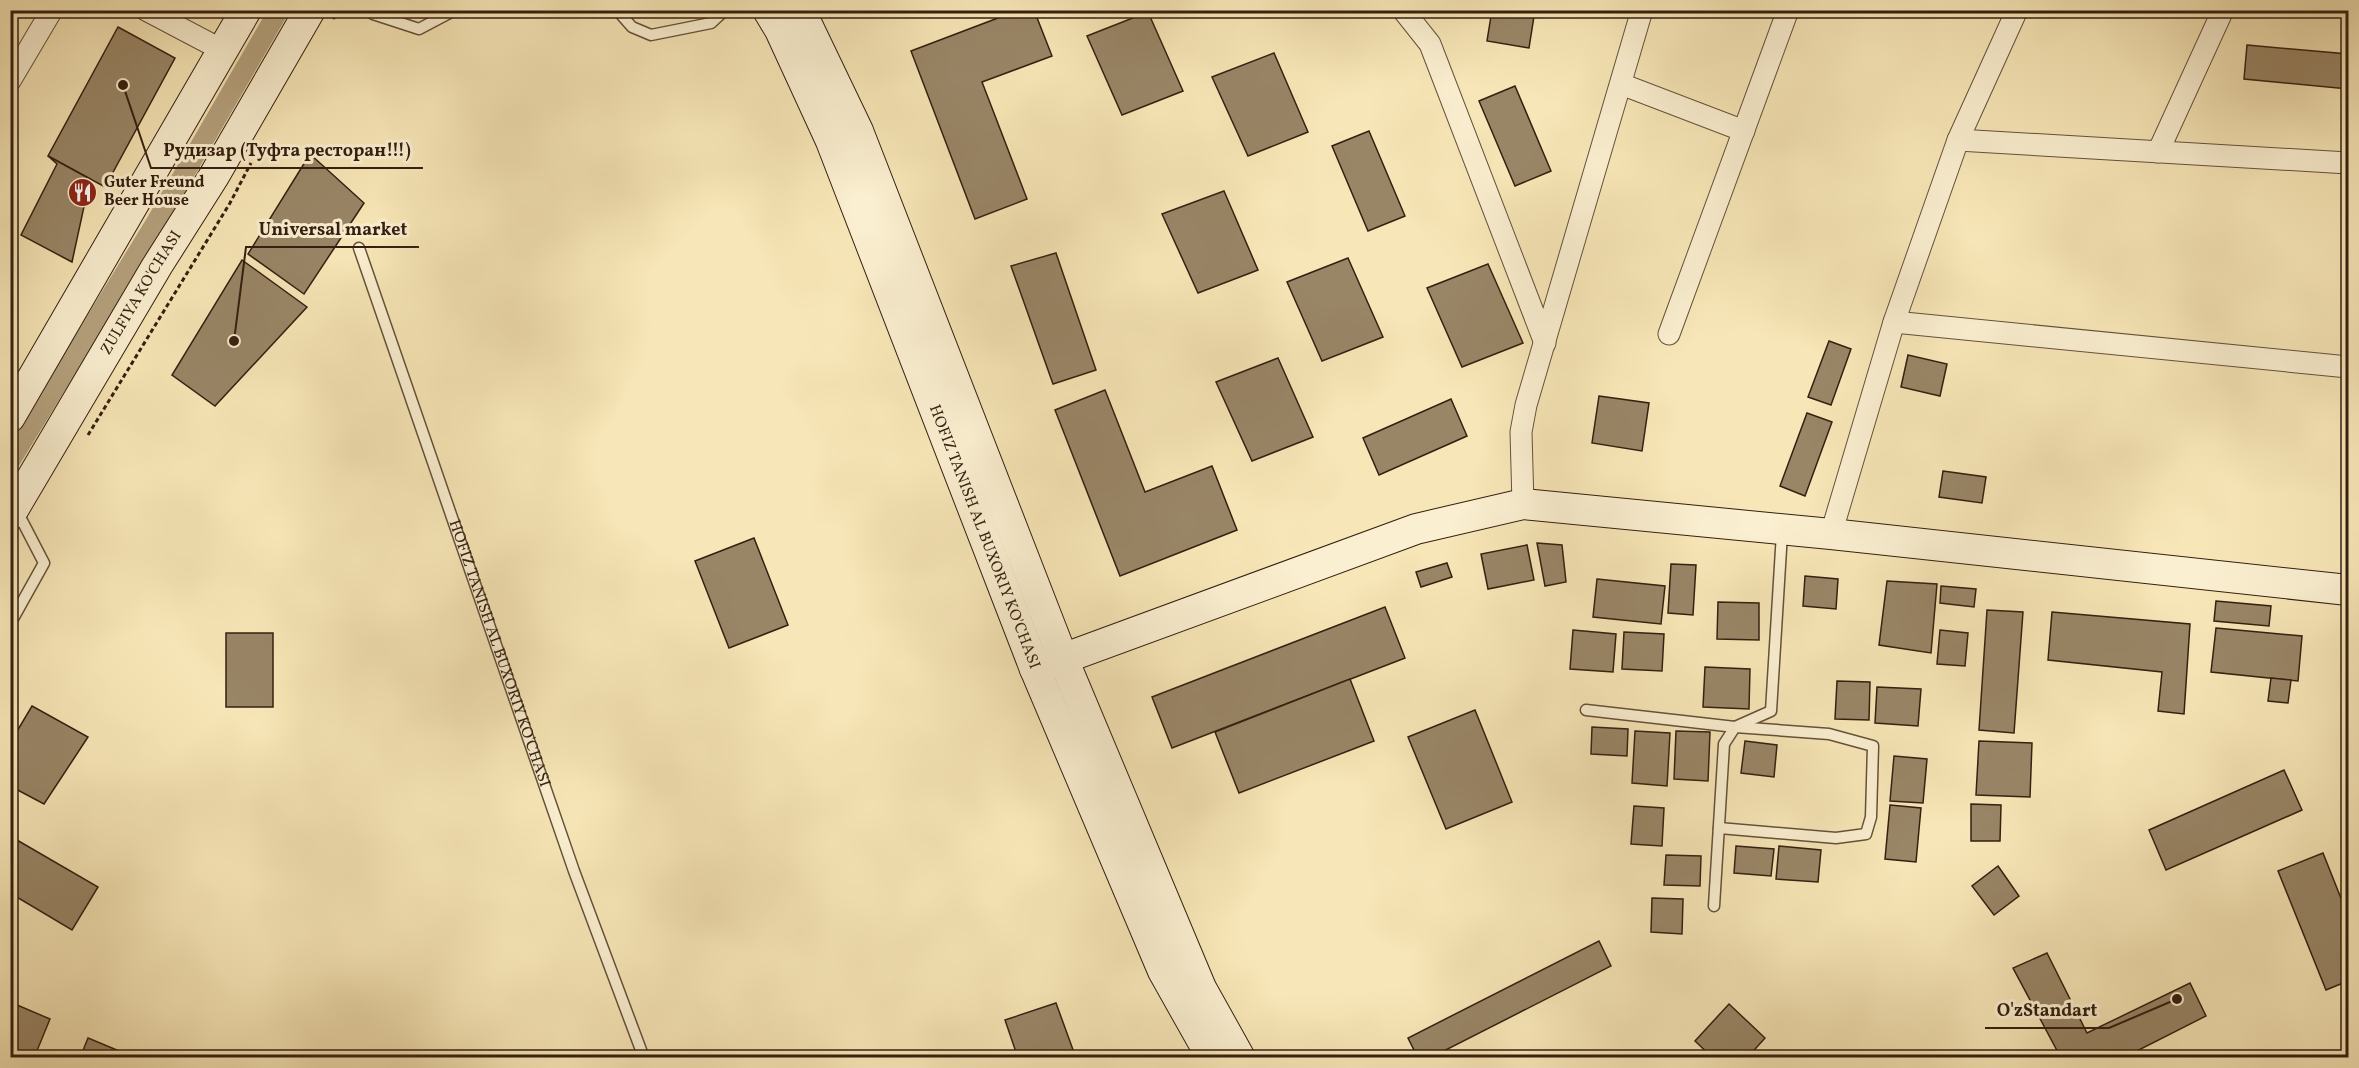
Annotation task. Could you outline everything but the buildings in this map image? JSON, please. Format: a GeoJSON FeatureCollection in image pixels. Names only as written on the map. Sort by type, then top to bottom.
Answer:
{"type":"FeatureCollection","features":[{"type":"Feature","properties":{"kind":"main road"},"geometry":{"type":"LineString","coordinates":[[10,417],[246,10]]}},
{"type":"Feature","properties":{"kind":"main road","name":"HOFIZ TANISH AL BUXORIY KO'CHASI"},"geometry":{"type":"LineString","coordinates":[[768,10],[780,30],[831,141],[1035,669],[1163,971],[1212,1058]]}},
{"type":"Feature","properties":{"kind":"main road","name":"HOFIZ TANISH AL BUXORIY KO'CHASI"},"geometry":{"type":"LineString","coordinates":[[800,10],[858,131],[1063,659],[1201,988],[1240,1058]]}},
{"type":"Feature","properties":{"kind":"main road","name":"ZULFIYA KO'CHASI"},"geometry":{"type":"LineString","coordinates":[[17,517],[157,266],[213,176],[322,15]]}},
{"type":"Feature","properties":{"kind":"main road"},"geometry":{"type":"LineString","coordinates":[[1035,669],[1416,529],[1523,504],[1831,534],[2349,590]]}},
{"type":"Feature","properties":{"kind":"street"},"geometry":{"type":"LineString","coordinates":[[10,81],[52,10]]}},
{"type":"Feature","properties":{"kind":"street"},"geometry":{"type":"LineString","coordinates":[[146,10],[222,50]]}},
{"type":"Feature","properties":{"kind":"street"},"geometry":{"type":"LineString","coordinates":[[1403,10],[1430,44],[1545,343]]}},
{"type":"Feature","properties":{"kind":"street"},"geometry":{"type":"LineString","coordinates":[[1523,504],[1521,432],[1526,405],[1642,10]]}},
{"type":"Feature","properties":{"kind":"street"},"geometry":{"type":"LineString","coordinates":[[1669,334],[1788,10]]}},
{"type":"Feature","properties":{"kind":"street"},"geometry":{"type":"LineString","coordinates":[[1831,534],[1894,322],[1958,140],[2017,10]]}},
{"type":"Feature","properties":{"kind":"street"},"geometry":{"type":"LineString","coordinates":[[2158,152],[2223,10]]}},
{"type":"Feature","properties":{"kind":"street"},"geometry":{"type":"LineString","coordinates":[[1621,84],[1744,131]]}},
{"type":"Feature","properties":{"kind":"street"},"geometry":{"type":"LineString","coordinates":[[1958,140],[2349,163]]}},
{"type":"Feature","properties":{"kind":"street"},"geometry":{"type":"LineString","coordinates":[[1894,322],[2349,367]]}},
{"type":"Feature","properties":{"kind":"lane"},"geometry":{"type":"LineString","coordinates":[[368,10],[373,14],[419,29],[455,10]]}},
{"type":"Feature","properties":{"kind":"lane"},"geometry":{"type":"LineString","coordinates":[[617,10],[632,27],[651,35],[711,23],[725,10]]}},
{"type":"Feature","properties":{"kind":"lane","name":"HOFIZ TANISH AL BUXORIY KO'CHASI"},"geometry":{"type":"LineString","coordinates":[[359,248],[574,871],[644,1058]]}},
{"type":"Feature","properties":{"kind":"lane"},"geometry":{"type":"LineString","coordinates":[[10,624],[44,563],[17,517]]}},
{"type":"Feature","properties":{"kind":"lane"},"geometry":{"type":"LineString","coordinates":[[1714,906],[1724,744],[1735,727],[1771,711],[1782,529]]}},
{"type":"Feature","properties":{"kind":"lane"},"geometry":{"type":"LineString","coordinates":[[1587,710],[1735,727],[1829,734],[1873,746],[1871,817],[1866,834],[1836,838],[1719,828]]}},
{"type":"Feature","properties":{"kind":"path"},"geometry":{"type":"LineString","coordinates":[[322,15],[339,10]]}},
{"type":"Feature","properties":{"kind":"path"},"geometry":{"type":"LineString","coordinates":[[86,438],[230,203],[252,163]]}},
{"type":"Feature","properties":{"kind":"path"},"geometry":{"type":"LineString","coordinates":[[10,552],[17,517]]}},
{"type":"Feature","properties":{"kind":"waterway"},"geometry":{"type":"LineString","coordinates":[[10,461],[155,224],[279,10]]}},
{"type":"Feature","properties":{"kind":"place","name":"Рудизар (Туфта ресторан!!!)"},"geometry":{"type":"Point","coordinates":[123,85]}},
{"type":"Feature","properties":{"kind":"place","name":"Guter Freund Beer House"},"geometry":{"type":"Point","coordinates":[83,192]}},
{"type":"Feature","properties":{"kind":"place","name":"Universal market"},"geometry":{"type":"Point","coordinates":[234,341]}},
{"type":"Feature","properties":{"kind":"place","name":"O'zStandart"},"geometry":{"type":"Point","coordinates":[2177,999]}}]}
